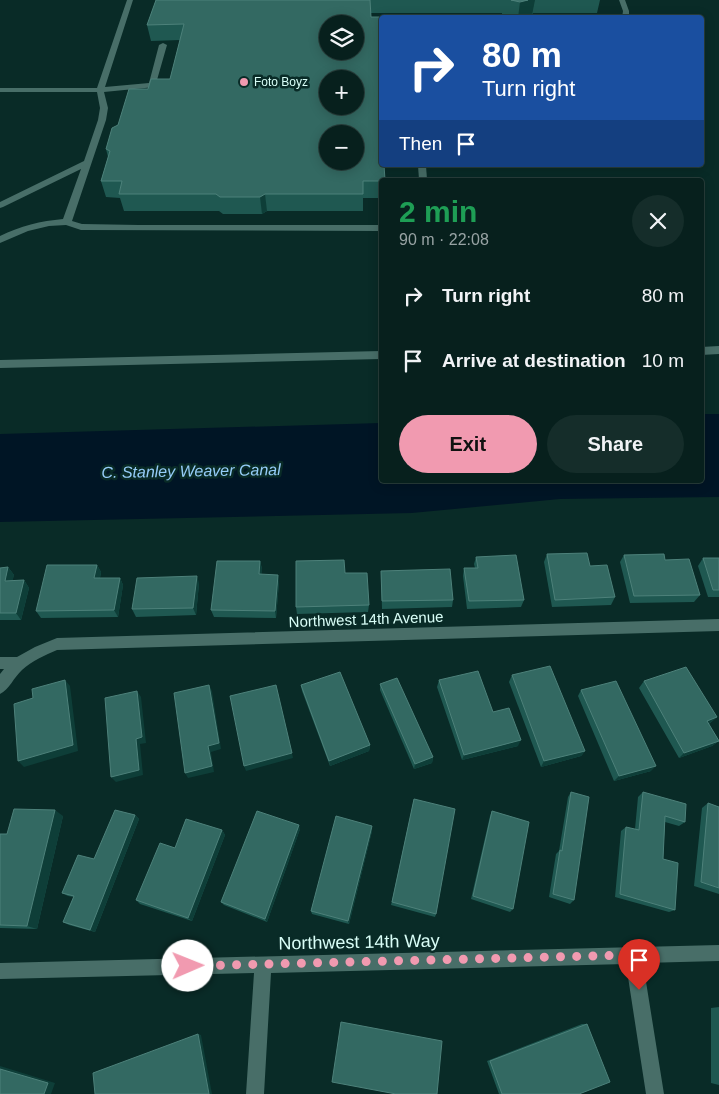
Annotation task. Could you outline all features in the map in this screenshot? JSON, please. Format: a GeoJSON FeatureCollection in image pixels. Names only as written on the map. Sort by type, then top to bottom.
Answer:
{"type":"FeatureCollection","features":[{"type":"Feature","properties":{"kind":"street"},"geometry":{"type":"LineString","coordinates":[[67,222],[89,162],[104,108],[100,90],[130,0]]}},
{"type":"Feature","properties":{"kind":"street"},"geometry":{"type":"LineString","coordinates":[[622,0],[625,15]]}},
{"type":"Feature","properties":{"kind":"street"},"geometry":{"type":"LineString","coordinates":[[0,90],[100,90],[152,85],[163,45]]}},
{"type":"Feature","properties":{"kind":"street"},"geometry":{"type":"LineString","coordinates":[[0,205],[89,162]]}},
{"type":"Feature","properties":{"kind":"street"},"geometry":{"type":"LineString","coordinates":[[0,240],[21,229],[45,223],[67,222],[81,227],[379,228]]}},
{"type":"Feature","properties":{"kind":"street"},"geometry":{"type":"LineString","coordinates":[[704,351],[719,350]]}},
{"type":"Feature","properties":{"kind":"street"},"geometry":{"type":"LineString","coordinates":[[0,364],[379,355]]}},
{"type":"Feature","properties":{"kind":"street","name":"Northwest 14th Avenue"},"geometry":{"type":"LineString","coordinates":[[18,663],[36,652],[58,644],[719,625]]}},
{"type":"Feature","properties":{"kind":"street"},"geometry":{"type":"LineString","coordinates":[[0,662],[18,663]]}},
{"type":"Feature","properties":{"kind":"street"},"geometry":{"type":"LineString","coordinates":[[0,687],[18,663]]}},
{"type":"Feature","properties":{"kind":"street","name":"Northwest 14th Way"},"geometry":{"type":"LineString","coordinates":[[0,971],[719,953]]}},
{"type":"Feature","properties":{"kind":"street"},"geometry":{"type":"LineString","coordinates":[[633,955],[654,1094]]}},
{"type":"Feature","properties":{"kind":"street"},"geometry":{"type":"LineString","coordinates":[[255,1094],[263,964]]}},
{"type":"Feature","properties":{"kind":"water","name":"C. Stanley Weaver Canal"},"geometry":{"type":"Polygon","coordinates":[[[704,414],[719,414],[719,497],[560,499],[412,513],[0,522],[0,434],[379,423],[379,483],[704,483],[704,414]]]}},
{"type":"Feature","properties":{"kind":"building"},"geometry":{"type":"Polygon","coordinates":[[[156,0],[370,0],[371,17],[379,17],[379,167],[384,167],[385,178],[379,178],[379,181],[363,181],[363,194],[265,194],[260,197],[220,197],[216,194],[119,194],[122,181],[101,181],[110,151],[106,149],[112,128],[118,125],[129,89],[148,89],[151,79],[170,79],[184,24],[147,25],[156,0]]]}},
{"type":"Feature","properties":{"kind":"building"},"geometry":{"type":"Polygon","coordinates":[[[511,0],[528,0],[520,2],[511,0]]]}},
{"type":"Feature","properties":{"kind":"building"},"geometry":{"type":"Polygon","coordinates":[[[587,553],[590,566],[607,565],[615,597],[555,600],[547,554],[587,553]]]}},
{"type":"Feature","properties":{"kind":"building"},"geometry":{"type":"Polygon","coordinates":[[[664,554],[665,560],[689,559],[700,595],[634,596],[624,555],[664,554]]]}},
{"type":"Feature","properties":{"kind":"building"},"geometry":{"type":"Polygon","coordinates":[[[516,555],[524,600],[469,601],[464,568],[478,568],[476,557],[516,555]]]}},
{"type":"Feature","properties":{"kind":"building"},"geometry":{"type":"Polygon","coordinates":[[[703,558],[719,558],[719,590],[713,590],[703,558]]]}},
{"type":"Feature","properties":{"kind":"building"},"geometry":{"type":"Polygon","coordinates":[[[344,560],[345,573],[367,573],[369,605],[296,607],[296,561],[344,560]]]}},
{"type":"Feature","properties":{"kind":"building"},"geometry":{"type":"Polygon","coordinates":[[[217,561],[260,561],[259,574],[278,575],[275,611],[211,610],[217,561]]]}},
{"type":"Feature","properties":{"kind":"building"},"geometry":{"type":"Polygon","coordinates":[[[47,565],[97,565],[94,578],[120,578],[114,610],[36,611],[47,565]]]}},
{"type":"Feature","properties":{"kind":"building"},"geometry":{"type":"Polygon","coordinates":[[[8,567],[5,581],[24,580],[16,613],[0,613],[0,568],[8,567]]]}},
{"type":"Feature","properties":{"kind":"building"},"geometry":{"type":"Polygon","coordinates":[[[450,569],[453,600],[382,601],[381,571],[450,569]]]}},
{"type":"Feature","properties":{"kind":"building"},"geometry":{"type":"Polygon","coordinates":[[[197,576],[193,608],[132,609],[137,578],[197,576]]]}},
{"type":"Feature","properties":{"kind":"building"},"geometry":{"type":"Polygon","coordinates":[[[550,666],[585,751],[544,761],[512,675],[550,666]]]}},
{"type":"Feature","properties":{"kind":"building"},"geometry":{"type":"Polygon","coordinates":[[[686,667],[717,717],[707,721],[719,741],[684,753],[644,681],[686,667]]]}},
{"type":"Feature","properties":{"kind":"building"},"geometry":{"type":"Polygon","coordinates":[[[478,671],[493,712],[509,708],[521,740],[464,755],[439,680],[478,671]]]}},
{"type":"Feature","properties":{"kind":"building"},"geometry":{"type":"Polygon","coordinates":[[[340,672],[370,745],[329,761],[301,685],[340,672]]]}},
{"type":"Feature","properties":{"kind":"building"},"geometry":{"type":"Polygon","coordinates":[[[397,678],[433,757],[415,764],[380,684],[397,678]]]}},
{"type":"Feature","properties":{"kind":"building"},"geometry":{"type":"Polygon","coordinates":[[[65,680],[73,745],[18,761],[14,704],[33,698],[32,689],[65,680]]]}},
{"type":"Feature","properties":{"kind":"building"},"geometry":{"type":"Polygon","coordinates":[[[616,681],[656,766],[619,776],[581,690],[616,681]]]}},
{"type":"Feature","properties":{"kind":"building"},"geometry":{"type":"Polygon","coordinates":[[[209,685],[219,743],[208,746],[212,766],[185,773],[174,693],[209,685]]]}},
{"type":"Feature","properties":{"kind":"building"},"geometry":{"type":"Polygon","coordinates":[[[276,685],[292,753],[244,766],[230,696],[276,685]]]}},
{"type":"Feature","properties":{"kind":"building"},"geometry":{"type":"Polygon","coordinates":[[[137,691],[142,737],[136,739],[139,770],[111,777],[105,698],[137,691]]]}},
{"type":"Feature","properties":{"kind":"building"},"geometry":{"type":"Polygon","coordinates":[[[571,792],[589,797],[574,900],[553,894],[571,792]]]}},
{"type":"Feature","properties":{"kind":"building"},"geometry":{"type":"Polygon","coordinates":[[[643,792],[686,804],[685,822],[665,816],[663,859],[678,863],[675,910],[620,894],[626,827],[639,830],[643,792]]]}},
{"type":"Feature","properties":{"kind":"building"},"geometry":{"type":"Polygon","coordinates":[[[414,799],[455,809],[436,914],[392,902],[414,799]]]}},
{"type":"Feature","properties":{"kind":"building"},"geometry":{"type":"Polygon","coordinates":[[[708,803],[719,807],[719,888],[701,882],[708,803]]]}},
{"type":"Feature","properties":{"kind":"building"},"geometry":{"type":"Polygon","coordinates":[[[14,809],[55,810],[27,926],[0,925],[0,834],[7,834],[14,809]]]}},
{"type":"Feature","properties":{"kind":"building"},"geometry":{"type":"Polygon","coordinates":[[[115,810],[135,815],[90,930],[63,922],[74,896],[62,893],[78,855],[94,859],[115,810]]]}},
{"type":"Feature","properties":{"kind":"building"},"geometry":{"type":"Polygon","coordinates":[[[257,811],[299,825],[265,919],[221,902],[257,811]]]}},
{"type":"Feature","properties":{"kind":"building"},"geometry":{"type":"Polygon","coordinates":[[[492,811],[529,822],[513,909],[473,896],[492,811]]]}},
{"type":"Feature","properties":{"kind":"building"},"geometry":{"type":"Polygon","coordinates":[[[336,816],[372,826],[348,921],[311,911],[336,816]]]}},
{"type":"Feature","properties":{"kind":"building"},"geometry":{"type":"Polygon","coordinates":[[[186,819],[222,830],[188,918],[136,900],[160,843],[175,848],[186,819]]]}},
{"type":"Feature","properties":{"kind":"building"},"geometry":{"type":"Polygon","coordinates":[[[341,1022],[442,1041],[437,1094],[396,1094],[332,1082],[341,1022]]]}},
{"type":"Feature","properties":{"kind":"building"},"geometry":{"type":"Polygon","coordinates":[[[587,1024],[610,1082],[579,1094],[502,1094],[490,1061],[587,1024]]]}},
{"type":"Feature","properties":{"kind":"building"},"geometry":{"type":"Polygon","coordinates":[[[198,1034],[209,1094],[95,1094],[93,1073],[198,1034]]]}},
{"type":"Feature","properties":{"kind":"building"},"geometry":{"type":"Polygon","coordinates":[[[0,1069],[48,1083],[44,1094],[0,1094],[0,1069]]]}},
{"type":"Feature","properties":{"kind":"place","name":"Foto Boyz"},"geometry":{"type":"Point","coordinates":[244,82]}},
{"type":"Feature","properties":{"kind":"route"},"geometry":{"type":"LineString","coordinates":[[188,966],[633,955],[639,990]]}}]}
